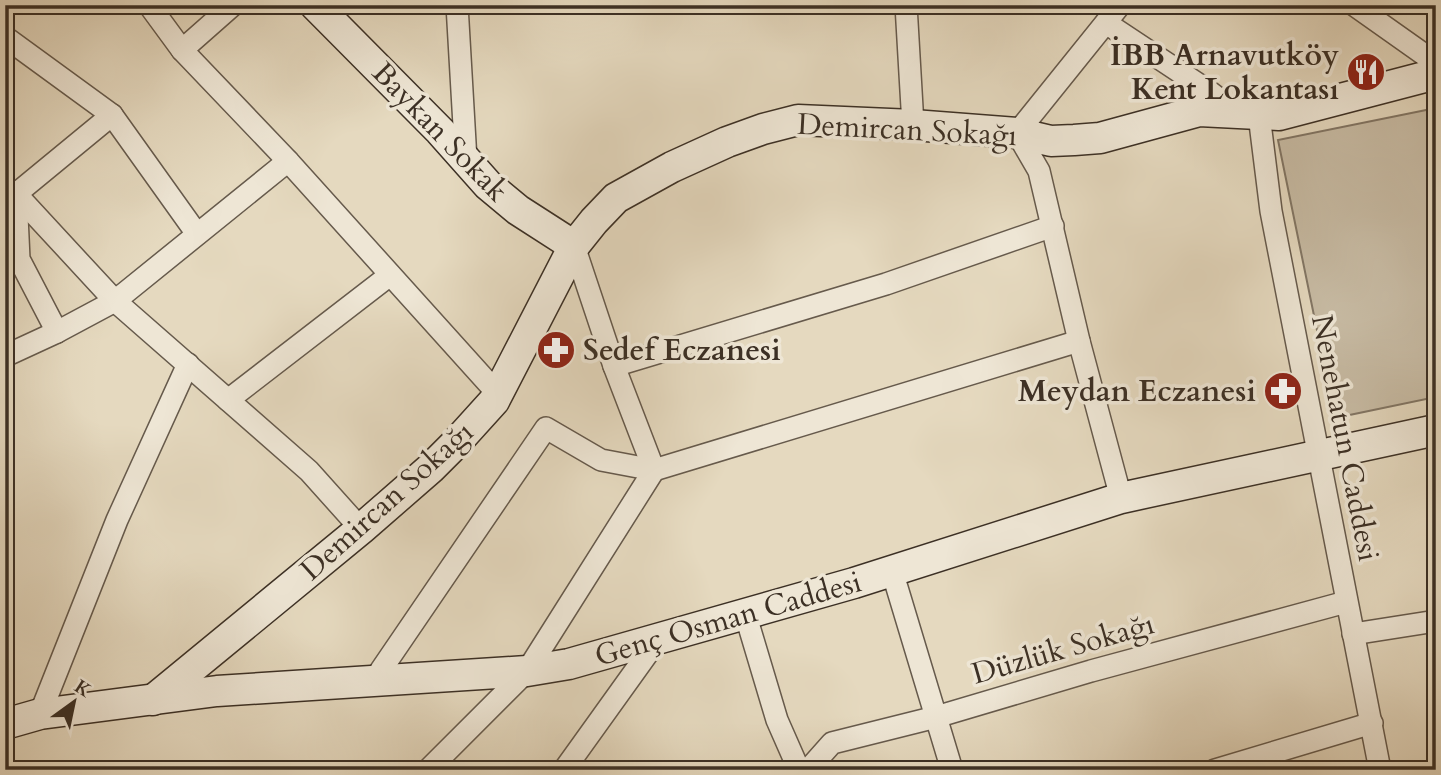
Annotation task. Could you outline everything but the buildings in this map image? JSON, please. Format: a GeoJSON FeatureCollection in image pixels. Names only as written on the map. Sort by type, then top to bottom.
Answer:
{"type":"FeatureCollection","features":[{"type":"Feature","properties":{"kind":"street"},"geometry":{"type":"LineString","coordinates":[[149,5],[182,50],[288,161],[498,394]]}},
{"type":"Feature","properties":{"kind":"street"},"geometry":{"type":"LineString","coordinates":[[182,50],[233,5]]}},
{"type":"Feature","properties":{"kind":"street","name":"Baykan Sokak"},"geometry":{"type":"LineString","coordinates":[[315,5],[488,185],[517,210],[574,246]]}},
{"type":"Feature","properties":{"kind":"street"},"geometry":{"type":"LineString","coordinates":[[457,5],[466,160]]}},
{"type":"Feature","properties":{"kind":"street"},"geometry":{"type":"LineString","coordinates":[[906,5],[914,125]]}},
{"type":"Feature","properties":{"kind":"street"},"geometry":{"type":"LineString","coordinates":[[1120,5],[1017,133],[1039,171],[1079,341],[1121,498]]}},
{"type":"Feature","properties":{"kind":"street"},"geometry":{"type":"LineString","coordinates":[[1354,5],[1436,63]]}},
{"type":"Feature","properties":{"kind":"street"},"geometry":{"type":"LineString","coordinates":[[1106,23],[1248,114]]}},
{"type":"Feature","properties":{"kind":"street"},"geometry":{"type":"LineString","coordinates":[[5,37],[112,115],[197,234]]}},
{"type":"Feature","properties":{"kind":"street","name":"Demircan Sokağı"},"geometry":{"type":"LineString","coordinates":[[153,700],[431,468],[498,394],[574,246],[594,220],[616,198],[672,167],[763,129],[798,120],[914,125],[1017,133],[1051,141],[1074,140],[1100,138],[1199,111],[1279,115],[1436,74]]}},
{"type":"Feature","properties":{"kind":"street","name":"Nenehatun Caddesi"},"geometry":{"type":"LineString","coordinates":[[1248,114],[1271,211],[1380,770]]}},
{"type":"Feature","properties":{"kind":"street"},"geometry":{"type":"LineString","coordinates":[[10,190],[112,115]]}},
{"type":"Feature","properties":{"kind":"street"},"geometry":{"type":"LineString","coordinates":[[5,356],[57,332],[115,300],[288,161]]}},
{"type":"Feature","properties":{"kind":"street"},"geometry":{"type":"LineString","coordinates":[[10,190],[115,300],[309,471],[361,529]]}},
{"type":"Feature","properties":{"kind":"street"},"geometry":{"type":"LineString","coordinates":[[10,190],[19,259],[57,332]]}},
{"type":"Feature","properties":{"kind":"street"},"geometry":{"type":"LineString","coordinates":[[614,366],[886,284],[1053,226]]}},
{"type":"Feature","properties":{"kind":"street"},"geometry":{"type":"LineString","coordinates":[[574,246],[614,366],[654,470]]}},
{"type":"Feature","properties":{"kind":"street"},"geometry":{"type":"LineString","coordinates":[[228,400],[390,275]]}},
{"type":"Feature","properties":{"kind":"street"},"geometry":{"type":"LineString","coordinates":[[378,680],[381,670],[546,428],[601,460],[654,470],[1079,341]]}},
{"type":"Feature","properties":{"kind":"street"},"geometry":{"type":"LineString","coordinates":[[40,714],[117,520],[188,364]]}},
{"type":"Feature","properties":{"kind":"street","name":"Genç Osman Caddesi"},"geometry":{"type":"LineString","coordinates":[[5,724],[40,714],[217,691],[527,671],[569,664],[892,571],[1121,498],[1436,430]]}},
{"type":"Feature","properties":{"kind":"street"},"geometry":{"type":"LineString","coordinates":[[428,770],[527,671],[654,470]]}},
{"type":"Feature","properties":{"kind":"street"},"geometry":{"type":"LineString","coordinates":[[892,571],[952,770]]}},
{"type":"Feature","properties":{"kind":"street","name":"Düzlük Sokağı"},"geometry":{"type":"LineString","coordinates":[[808,770],[831,743],[936,717],[1091,671],[1346,602]]}},
{"type":"Feature","properties":{"kind":"street"},"geometry":{"type":"LineString","coordinates":[[745,613],[777,720],[799,770]]}},
{"type":"Feature","properties":{"kind":"street"},"geometry":{"type":"LineString","coordinates":[[1353,634],[1436,621]]}},
{"type":"Feature","properties":{"kind":"street"},"geometry":{"type":"LineString","coordinates":[[564,770],[658,639]]}},
{"type":"Feature","properties":{"kind":"street"},"geometry":{"type":"LineString","coordinates":[[1214,770],[1372,723]]}},
{"type":"Feature","properties":{"kind":"shaded area"},"geometry":{"type":"Polygon","coordinates":[[[1436,108],[1436,397],[1335,418],[1278,140],[1436,108]]]}},
{"type":"Feature","properties":{"kind":"place","name":"İBB Arnavutköy Kent Lokantası"},"geometry":{"type":"Point","coordinates":[1366,72]}},
{"type":"Feature","properties":{"kind":"place","name":"Sedef Eczanesi"},"geometry":{"type":"Point","coordinates":[556,350]}},
{"type":"Feature","properties":{"kind":"place","name":"Meydan Eczanesi"},"geometry":{"type":"Point","coordinates":[1283,391]}}]}
